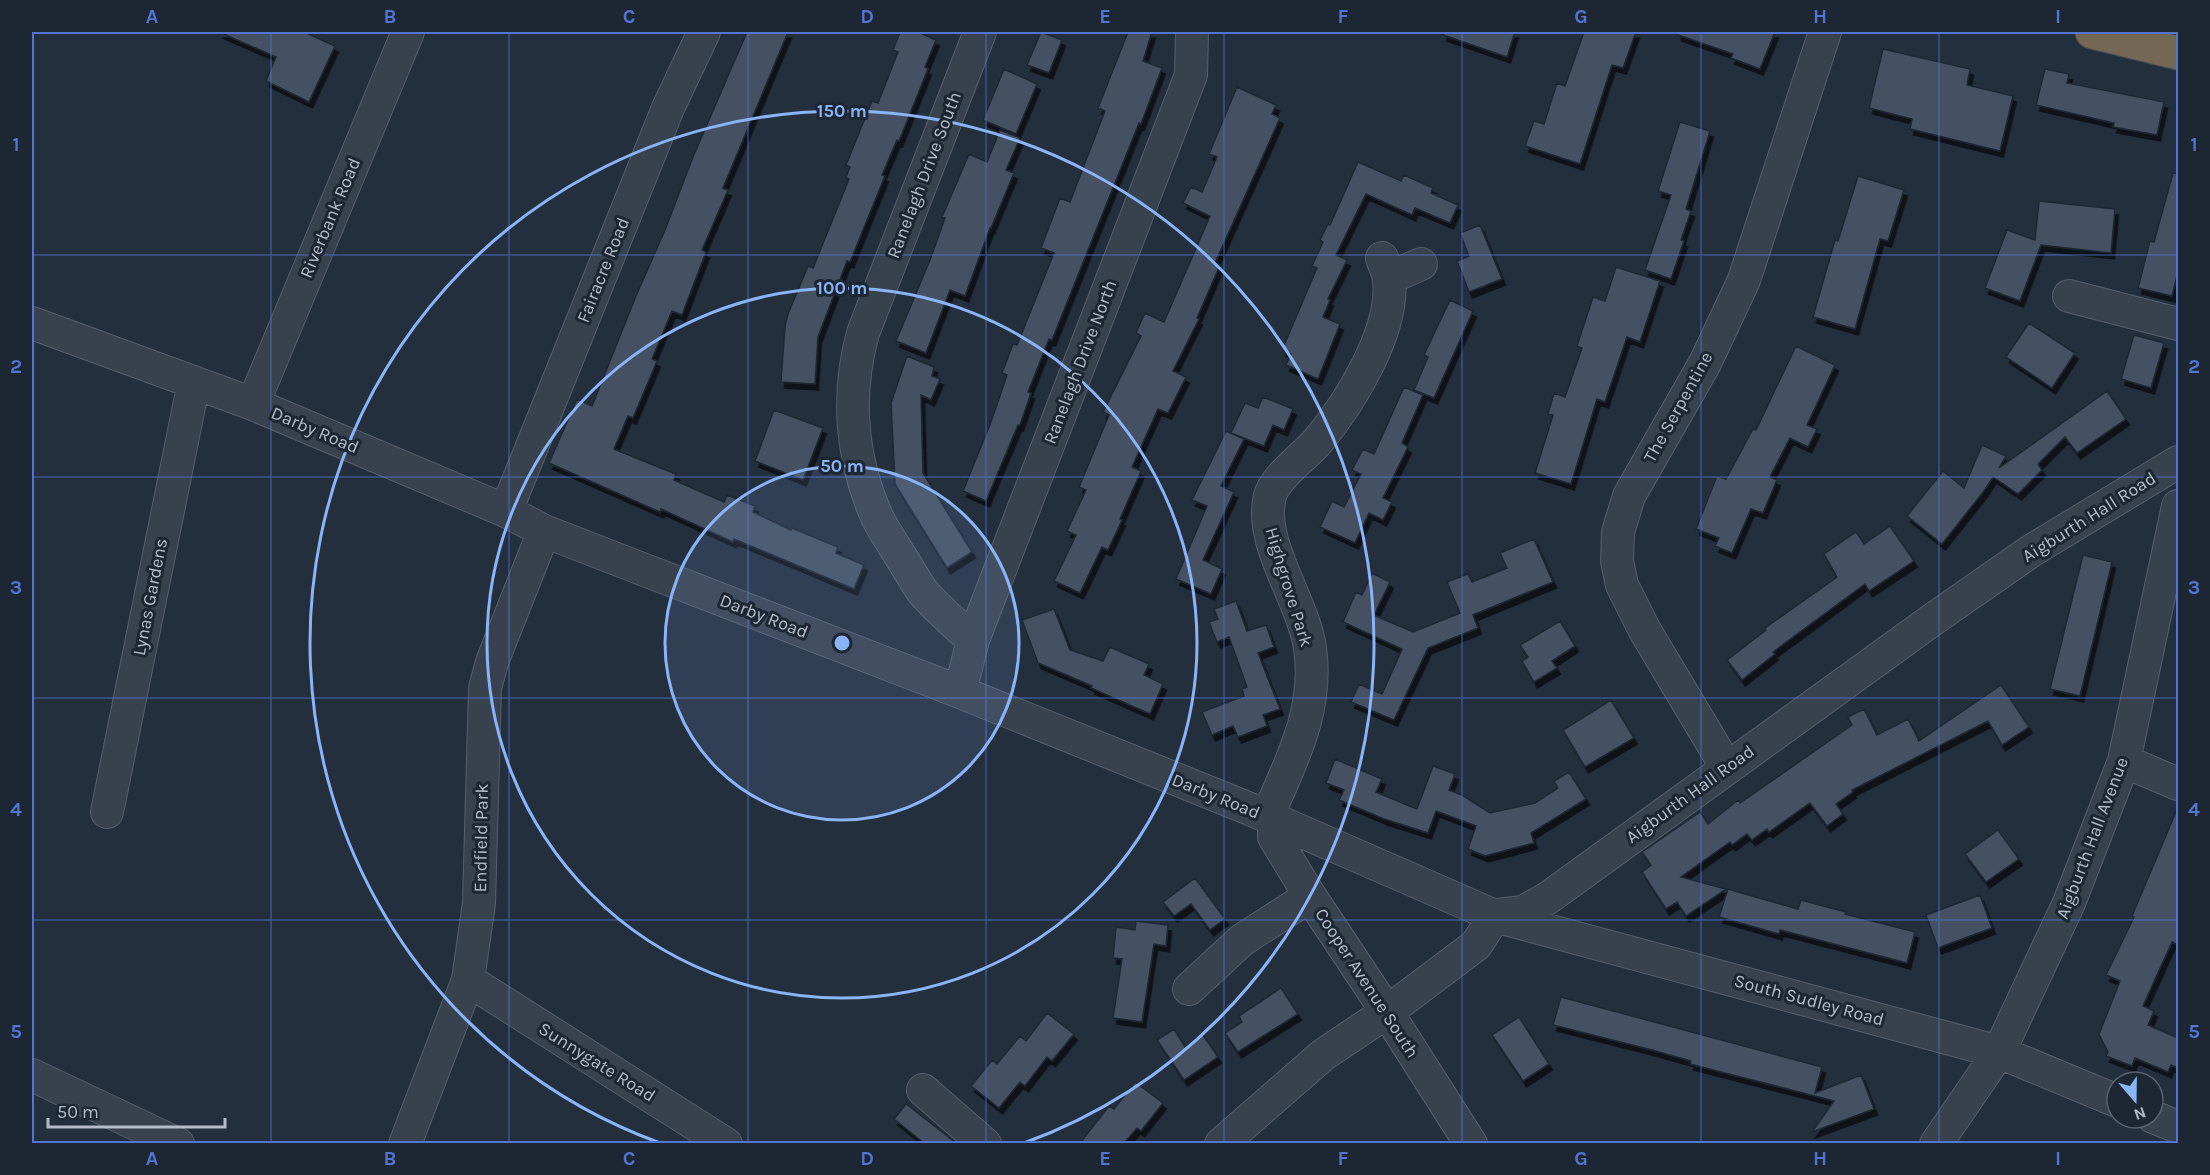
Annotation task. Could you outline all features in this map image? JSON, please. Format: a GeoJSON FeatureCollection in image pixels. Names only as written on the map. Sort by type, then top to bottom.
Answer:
{"type":"FeatureCollection","features":[{"type":"Feature","properties":{"kind":"highway"},"geometry":{"type":"LineString","coordinates":[[2092,32],[2178,53]]}},
{"type":"Feature","properties":{"kind":"street","name":"Riverbank Road"},"geometry":{"type":"LineString","coordinates":[[253,404],[408,32]]}},
{"type":"Feature","properties":{"kind":"street","name":"Fairacre Road"},"geometry":{"type":"LineString","coordinates":[[506,511],[668,108],[704,32]]}},
{"type":"Feature","properties":{"kind":"street","name":"Ranelagh Drive South"},"geometry":{"type":"LineString","coordinates":[[973,640],[924,592],[878,519],[860,465],[852,402],[855,363],[863,333],[980,32]]}},
{"type":"Feature","properties":{"kind":"street","name":"Ranelagh Drive North"},"geometry":{"type":"LineString","coordinates":[[960,692],[973,640],[1191,75],[1192,32]]}},
{"type":"Feature","properties":{"kind":"street","name":"The Serpentine"},"geometry":{"type":"LineString","coordinates":[[1727,768],[1644,629],[1622,585],[1617,561],[1618,532],[1629,496],[1705,363],[1744,280],[1825,32]]}},
{"type":"Feature","properties":{"kind":"street","name":"Highgrove Park"},"geometry":{"type":"LineString","coordinates":[[1270,818],[1296,753],[1310,702],[1310,648],[1295,598],[1269,535],[1267,515],[1270,494],[1282,477],[1316,443],[1341,411],[1370,359],[1387,318],[1385,268],[1421,264]]}},
{"type":"Feature","properties":{"kind":"street"},"geometry":{"type":"LineString","coordinates":[[2070,296],[2178,324]]}},
{"type":"Feature","properties":{"kind":"street","name":"Darby Road"},"geometry":{"type":"LineString","coordinates":[[32,323],[253,404],[506,511],[544,531],[960,692],[1270,818],[1495,916]]}},
{"type":"Feature","properties":{"kind":"street","name":"Lynas Gardens"},"geometry":{"type":"LineString","coordinates":[[107,812],[194,381]]}},
{"type":"Feature","properties":{"kind":"street","name":"Aigburth Hall Road"},"geometry":{"type":"LineString","coordinates":[[1495,916],[1523,912],[1548,898],[2031,550],[2178,462]]}},
{"type":"Feature","properties":{"kind":"street","name":"Aigburth Hall Avenue"},"geometry":{"type":"LineString","coordinates":[[1936,1143],[2000,1052],[2069,903],[2124,761],[2178,506]]}},
{"type":"Feature","properties":{"kind":"street","name":"Endfield Park"},"geometry":{"type":"LineString","coordinates":[[405,1143],[468,980],[479,903],[485,688],[492,662],[544,531]]}},
{"type":"Feature","properties":{"kind":"street"},"geometry":{"type":"LineString","coordinates":[[2124,761],[2178,784]]}},
{"type":"Feature","properties":{"kind":"street","name":"Cooper Avenue South"},"geometry":{"type":"LineString","coordinates":[[1270,818],[1274,837],[1310,896],[1388,1012],[1471,1143]]}},
{"type":"Feature","properties":{"kind":"street"},"geometry":{"type":"LineString","coordinates":[[1186,989],[1242,940],[1310,896]]}},
{"type":"Feature","properties":{"kind":"street"},"geometry":{"type":"LineString","coordinates":[[1221,1143],[1323,1055],[1388,1012],[1476,945],[1495,916]]}},
{"type":"Feature","properties":{"kind":"street","name":"South Sudley Road"},"geometry":{"type":"LineString","coordinates":[[1495,916],[2000,1052],[2105,1096]]}},
{"type":"Feature","properties":{"kind":"street","name":"Sunnygate Road"},"geometry":{"type":"LineString","coordinates":[[468,980],[726,1143]]}},
{"type":"Feature","properties":{"kind":"street"},"geometry":{"type":"LineString","coordinates":[[32,1075],[177,1143]]}},
{"type":"Feature","properties":{"kind":"street"},"geometry":{"type":"LineString","coordinates":[[923,1090],[985,1143]]}},
{"type":"Feature","properties":{"kind":"building"},"geometry":{"type":"Polygon","coordinates":[[[219,32],[304,32],[335,46],[309,102],[266,81],[276,57],[219,32]]]}},
{"type":"Feature","properties":{"kind":"building"},"geometry":{"type":"Polygon","coordinates":[[[747,32],[788,32],[723,188],[728,190],[702,250],[706,252],[682,315],[672,311],[652,359],[657,361],[633,418],[628,416],[614,449],[676,474],[674,480],[724,502],[727,495],[755,506],[753,512],[791,530],[792,528],[838,547],[836,553],[864,565],[854,589],[734,539],[733,542],[661,509],[660,512],[549,463],[577,399],[592,406],[693,157],[747,32]]]}},
{"type":"Feature","properties":{"kind":"building"},"geometry":{"type":"Polygon","coordinates":[[[900,32],[918,32],[936,40],[925,67],[928,69],[899,141],[897,140],[882,175],[885,176],[850,262],[847,261],[818,337],[815,384],[781,382],[788,314],[808,266],[813,268],[849,179],[846,177],[850,167],[846,165],[872,101],[878,103],[898,52],[893,50],[900,32]]]}},
{"type":"Feature","properties":{"kind":"building"},"geometry":{"type":"Polygon","coordinates":[[[1041,32],[1062,40],[1049,73],[1027,65],[1041,32]]]}},
{"type":"Feature","properties":{"kind":"building"},"geometry":{"type":"Polygon","coordinates":[[[1128,32],[1152,32],[1143,61],[1162,68],[1052,340],[1049,339],[1028,392],[1031,393],[1020,425],[1018,425],[986,501],[963,491],[1007,375],[1002,373],[1013,344],[1017,345],[1054,253],[1041,248],[1060,198],[1070,202],[1105,111],[1098,108],[1128,32]]]}},
{"type":"Feature","properties":{"kind":"building"},"geometry":{"type":"Polygon","coordinates":[[[1444,32],[1515,32],[1507,57],[1443,35],[1444,32]]]}},
{"type":"Feature","properties":{"kind":"building"},"geometry":{"type":"Polygon","coordinates":[[[1584,32],[1636,32],[1623,68],[1612,65],[1580,164],[1525,146],[1534,121],[1544,124],[1557,83],[1565,86],[1584,32]]]}},
{"type":"Feature","properties":{"kind":"building"},"geometry":{"type":"Polygon","coordinates":[[[1678,32],[1775,32],[1760,69],[1731,58],[1733,54],[1678,35],[1678,32]]]}},
{"type":"Feature","properties":{"kind":"building"},"geometry":{"type":"Polygon","coordinates":[[[1883,49],[1970,69],[1967,85],[2013,96],[2000,151],[1910,129],[1912,119],[1869,108],[1883,49]]]}},
{"type":"Feature","properties":{"kind":"building"},"geometry":{"type":"Polygon","coordinates":[[[1004,69],[1037,84],[1016,134],[983,120],[1004,69]]]}},
{"type":"Feature","properties":{"kind":"building"},"geometry":{"type":"Polygon","coordinates":[[[2045,69],[2069,74],[2067,83],[2164,102],[2157,135],[2113,127],[2114,123],[2036,105],[2045,69]]]}},
{"type":"Feature","properties":{"kind":"building"},"geometry":{"type":"Polygon","coordinates":[[[1237,87],[1276,105],[1272,114],[1280,118],[1215,263],[1220,265],[1197,318],[1199,319],[1173,371],[1186,377],[1168,413],[1158,409],[1132,467],[1141,471],[1120,519],[1122,520],[1108,550],[1102,547],[1080,593],[1054,581],[1076,535],[1067,531],[1086,490],[1079,487],[1109,415],[1103,412],[1141,336],[1136,333],[1145,313],[1164,322],[1210,216],[1183,203],[1191,187],[1202,192],[1217,157],[1209,154],[1237,87]]]}},
{"type":"Feature","properties":{"kind":"building"},"geometry":{"type":"Polygon","coordinates":[[[1680,122],[1710,131],[1686,209],[1691,211],[1671,279],[1645,270],[1671,195],[1658,191],[1680,122]]]}},
{"type":"Feature","properties":{"kind":"building"},"geometry":{"type":"Polygon","coordinates":[[[1000,130],[1020,138],[1006,170],[1014,173],[990,228],[965,296],[950,290],[926,353],[896,341],[930,260],[945,218],[942,217],[969,154],[987,162],[1000,130]]]}},
{"type":"Feature","properties":{"kind":"building"},"geometry":{"type":"Polygon","coordinates":[[[1358,162],[1401,181],[1404,175],[1433,188],[1431,193],[1458,205],[1450,223],[1415,208],[1412,215],[1366,194],[1336,255],[1347,260],[1328,299],[1330,300],[1323,317],[1340,324],[1318,379],[1286,365],[1291,354],[1282,350],[1317,268],[1312,266],[1323,242],[1320,240],[1328,224],[1330,225],[1358,162]]]}},
{"type":"Feature","properties":{"kind":"building"},"geometry":{"type":"Polygon","coordinates":[[[2173,173],[2178,174],[2178,271],[2172,296],[2138,288],[2150,241],[2154,242],[2173,173]]]}},
{"type":"Feature","properties":{"kind":"building"},"geometry":{"type":"Polygon","coordinates":[[[1858,176],[1904,190],[1888,241],[1880,239],[1855,329],[1813,317],[1835,240],[1838,241],[1858,176]]]}},
{"type":"Feature","properties":{"kind":"building"},"geometry":{"type":"Polygon","coordinates":[[[2039,201],[2115,209],[2111,253],[2041,245],[2020,301],[1985,288],[2007,230],[2035,240],[2039,201]]]}},
{"type":"Feature","properties":{"kind":"building"},"geometry":{"type":"Polygon","coordinates":[[[1480,225],[1502,279],[1469,292],[1457,261],[1469,256],[1460,233],[1480,225]]]}},
{"type":"Feature","properties":{"kind":"building"},"geometry":{"type":"Polygon","coordinates":[[[1616,267],[1660,281],[1640,342],[1627,337],[1605,402],[1597,399],[1571,484],[1535,473],[1553,415],[1548,414],[1554,393],[1565,397],[1582,348],[1577,346],[1593,297],[1605,301],[1616,267]]]}},
{"type":"Feature","properties":{"kind":"building"},"geometry":{"type":"Polygon","coordinates":[[[1450,300],[1473,311],[1434,398],[1414,390],[1428,357],[1424,355],[1450,300]]]}},
{"type":"Feature","properties":{"kind":"building"},"geometry":{"type":"Polygon","coordinates":[[[2029,323],[2075,353],[2052,388],[2006,357],[2029,323]]]}},
{"type":"Feature","properties":{"kind":"building"},"geometry":{"type":"Polygon","coordinates":[[[2134,335],[2164,343],[2151,388],[2121,379],[2134,335]]]}},
{"type":"Feature","properties":{"kind":"building"},"geometry":{"type":"Polygon","coordinates":[[[1796,346],[1835,365],[1807,425],[1817,429],[1808,447],[1790,438],[1770,477],[1777,480],[1763,513],[1751,509],[1732,553],[1715,546],[1719,538],[1696,529],[1717,476],[1726,479],[1753,429],[1756,430],[1796,346]]]}},
{"type":"Feature","properties":{"kind":"building"},"geometry":{"type":"Polygon","coordinates":[[[907,356],[934,367],[932,376],[940,379],[931,400],[921,395],[923,473],[972,552],[947,568],[895,484],[891,403],[907,356]]]}},
{"type":"Feature","properties":{"kind":"building"},"geometry":{"type":"Polygon","coordinates":[[[1404,387],[1423,395],[1402,443],[1408,447],[1383,498],[1392,502],[1383,520],[1369,513],[1355,543],[1320,527],[1332,501],[1344,507],[1361,474],[1352,470],[1363,449],[1374,454],[1404,387]]]}},
{"type":"Feature","properties":{"kind":"building"},"geometry":{"type":"Polygon","coordinates":[[[2107,391],[2126,419],[2077,453],[2065,437],[2038,464],[2042,470],[2018,494],[1993,477],[1942,544],[1907,516],[1943,471],[1964,488],[1982,445],[2006,456],[1999,468],[2107,391]]]}},
{"type":"Feature","properties":{"kind":"building"},"geometry":{"type":"Polygon","coordinates":[[[1263,397],[1293,409],[1284,430],[1273,425],[1264,446],[1231,433],[1245,403],[1258,408],[1263,397]]]}},
{"type":"Feature","properties":{"kind":"building"},"geometry":{"type":"Polygon","coordinates":[[[774,410],[823,428],[803,480],[755,461],[774,410]]]}},
{"type":"Feature","properties":{"kind":"building"},"geometry":{"type":"Polygon","coordinates":[[[1226,431],[1244,439],[1221,486],[1234,492],[1203,560],[1222,569],[1211,594],[1176,579],[1207,506],[1192,500],[1226,431]]]}},
{"type":"Feature","properties":{"kind":"building"},"geometry":{"type":"Polygon","coordinates":[[[1890,526],[1914,561],[1869,591],[1865,584],[1773,652],[1775,654],[1742,680],[1727,660],[1766,630],[1765,628],[1837,577],[1824,554],[1856,532],[1864,544],[1890,526]]]}},
{"type":"Feature","properties":{"kind":"building"},"geometry":{"type":"Polygon","coordinates":[[[1534,539],[1553,582],[1473,615],[1478,628],[1428,648],[1394,720],[1351,702],[1359,684],[1382,694],[1402,649],[1343,622],[1356,592],[1362,595],[1372,573],[1390,582],[1374,615],[1413,632],[1460,613],[1447,582],[1468,574],[1472,582],[1507,568],[1500,553],[1534,539]]]}},
{"type":"Feature","properties":{"kind":"building"},"geometry":{"type":"Polygon","coordinates":[[[2083,555],[2112,562],[2080,696],[2050,689],[2083,555]]]}},
{"type":"Feature","properties":{"kind":"building"},"geometry":{"type":"Polygon","coordinates":[[[1236,601],[1247,631],[1266,625],[1274,647],[1258,653],[1280,709],[1263,715],[1267,726],[1238,737],[1233,726],[1212,735],[1202,712],[1244,696],[1242,689],[1247,687],[1229,637],[1217,642],[1209,622],[1218,619],[1214,609],[1236,601]]]}},
{"type":"Feature","properties":{"kind":"building"},"geometry":{"type":"Polygon","coordinates":[[[1054,609],[1070,650],[1103,661],[1110,647],[1149,664],[1144,675],[1163,684],[1150,714],[1038,663],[1022,620],[1054,609]]]}},
{"type":"Feature","properties":{"kind":"building"},"geometry":{"type":"Polygon","coordinates":[[[1560,621],[1575,646],[1552,661],[1557,668],[1534,682],[1522,661],[1528,657],[1520,645],[1560,621]]]}},
{"type":"Feature","properties":{"kind":"building"},"geometry":{"type":"Polygon","coordinates":[[[2001,685],[2029,727],[2002,745],[1988,721],[1852,790],[1853,792],[1836,804],[1843,814],[1827,826],[1810,803],[1769,832],[1767,829],[1752,840],[1747,834],[1732,845],[1730,842],[1681,877],[1726,889],[1686,916],[1677,902],[1666,909],[1642,872],[1651,865],[1642,852],[1700,812],[1708,824],[1738,800],[1740,803],[1852,725],[1848,717],[1864,709],[1877,735],[1908,719],[1919,741],[2001,685]]]}},
{"type":"Feature","properties":{"kind":"building"},"geometry":{"type":"Polygon","coordinates":[[[1611,700],[1634,738],[1585,767],[1563,730],[1611,700]]]}},
{"type":"Feature","properties":{"kind":"building"},"geometry":{"type":"Polygon","coordinates":[[[1335,759],[1382,779],[1376,792],[1417,809],[1433,766],[1455,774],[1449,790],[1462,795],[1490,813],[1535,803],[1558,788],[1554,781],[1569,772],[1586,799],[1531,833],[1534,843],[1485,856],[1468,849],[1476,826],[1436,811],[1428,833],[1384,819],[1339,800],[1344,790],[1326,783],[1335,759]]]}},
{"type":"Feature","properties":{"kind":"building"},"geometry":{"type":"Polygon","coordinates":[[[2178,807],[2178,945],[2172,942],[2143,1006],[2154,1011],[2148,1025],[2178,1038],[2178,1068],[2171,1065],[2168,1072],[2135,1058],[2132,1066],[2106,1056],[2108,1052],[2099,1034],[2120,981],[2106,975],[2134,917],[2132,916],[2178,807]]]}},
{"type":"Feature","properties":{"kind":"building"},"geometry":{"type":"Polygon","coordinates":[[[1998,830],[2019,859],[1986,882],[1965,854],[1998,830]]]}},
{"type":"Feature","properties":{"kind":"building"},"geometry":{"type":"Polygon","coordinates":[[[1195,878],[1225,919],[1210,930],[1191,904],[1174,916],[1163,902],[1195,878]]]}},
{"type":"Feature","properties":{"kind":"building"},"geometry":{"type":"Polygon","coordinates":[[[1728,889],[1798,909],[1801,900],[1915,932],[1907,963],[1780,930],[1779,934],[1719,917],[1728,889]]]}},
{"type":"Feature","properties":{"kind":"building"},"geometry":{"type":"Polygon","coordinates":[[[1980,895],[1992,928],[1938,948],[1926,915],[1980,895]]]}},
{"type":"Feature","properties":{"kind":"building"},"geometry":{"type":"Polygon","coordinates":[[[1136,921],[1168,925],[1166,946],[1154,944],[1142,1022],[1113,1018],[1122,959],[1113,958],[1116,927],[1135,930],[1136,921]]]}},
{"type":"Feature","properties":{"kind":"building"},"geometry":{"type":"Polygon","coordinates":[[[1281,988],[1298,1014],[1238,1052],[1225,1033],[1242,1022],[1239,1016],[1281,988]]]}},
{"type":"Feature","properties":{"kind":"building"},"geometry":{"type":"Polygon","coordinates":[[[1561,997],[1822,1067],[1815,1093],[1861,1075],[1874,1109],[1812,1132],[1834,1101],[1690,1064],[1691,1061],[1553,1025],[1561,997]]]}},
{"type":"Feature","properties":{"kind":"building"},"geometry":{"type":"Polygon","coordinates":[[[1047,1013],[1074,1034],[1052,1061],[1047,1057],[1025,1086],[1020,1082],[999,1108],[971,1086],[992,1060],[997,1064],[1020,1036],[1026,1041],[1047,1013]]]}},
{"type":"Feature","properties":{"kind":"building"},"geometry":{"type":"Polygon","coordinates":[[[1519,1017],[1549,1064],[1523,1081],[1492,1035],[1519,1017]]]}},
{"type":"Feature","properties":{"kind":"building"},"geometry":{"type":"Polygon","coordinates":[[[1174,1029],[1185,1047],[1203,1035],[1218,1057],[1184,1080],[1157,1040],[1174,1029]]]}},
{"type":"Feature","properties":{"kind":"building"},"geometry":{"type":"Polygon","coordinates":[[[1135,1082],[1163,1103],[1141,1131],[1137,1128],[1124,1143],[1080,1143],[1109,1106],[1114,1109],[1135,1082]]]}},
{"type":"Feature","properties":{"kind":"building"},"geometry":{"type":"Polygon","coordinates":[[[906,1104],[956,1143],[924,1143],[894,1119],[906,1104]]]}}]}
